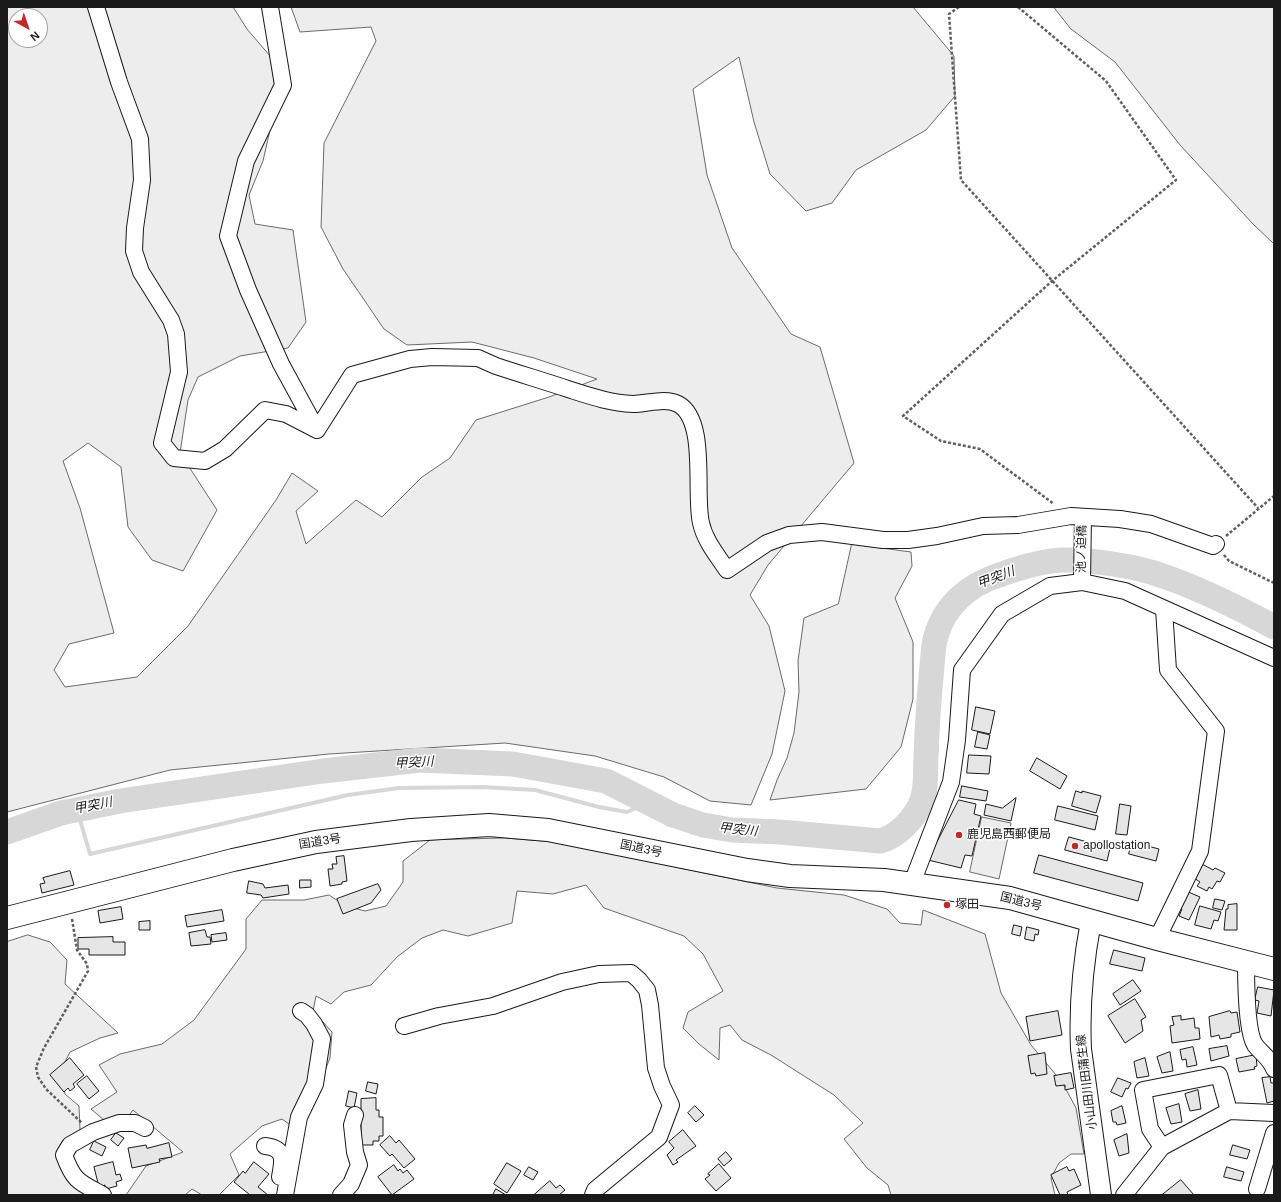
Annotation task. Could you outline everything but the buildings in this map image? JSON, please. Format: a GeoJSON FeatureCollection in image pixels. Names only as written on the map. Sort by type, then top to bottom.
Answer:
{"type":"FeatureCollection","features":[{"type":"Feature","properties":{"kind":"highway","name":"国道3号"},"geometry":{"type":"LineString","coordinates":[[7,918],[233,860],[316,842],[411,830],[489,825],[548,830],[747,870],[790,876],[884,880],[1010,898],[1157,940],[1246,961],[1274,970]]}},
{"type":"Feature","properties":{"kind":"main road","name":"小山田川田蒲生線"},"geometry":{"type":"LineString","coordinates":[[1091,921],[1084,963],[1080,1027],[1081,1049],[1101,1195]]}},
{"type":"Feature","properties":{"kind":"street"},"geometry":{"type":"LineString","coordinates":[[96,7],[119,82],[140,139],[142,180],[135,228],[134,251],[141,272],[171,320],[176,334],[178,372],[162,443],[174,458],[205,461],[225,449],[265,410],[286,414],[317,430]]}},
{"type":"Feature","properties":{"kind":"street"},"geometry":{"type":"LineString","coordinates":[[270,7],[283,85],[246,161],[228,236],[248,290],[281,364],[317,430]]}},
{"type":"Feature","properties":{"kind":"street"},"geometry":{"type":"LineString","coordinates":[[317,430],[352,375],[410,359],[432,357],[478,358],[496,366],[608,402],[634,404],[665,401],[678,404],[689,413],[700,468],[698,499],[700,522],[705,538],[727,570],[767,543],[789,535],[822,532],[883,540],[908,540],[937,536],[983,526],[1018,525],[1077,517],[1120,519],[1151,524],[1213,546],[1216,544]]}},
{"type":"Feature","properties":{"kind":"street","name":"池ノ迫橋"},"geometry":{"type":"LineString","coordinates":[[1077,517],[1082,582]]}},
{"type":"Feature","properties":{"kind":"street"},"geometry":{"type":"LineString","coordinates":[[912,883],[952,782],[957,740],[962,670],[1002,614],[1050,586],[1082,582],[1125,591],[1274,658]]}},
{"type":"Feature","properties":{"kind":"street"},"geometry":{"type":"LineString","coordinates":[[1157,940],[1200,851],[1216,731],[1168,670],[1164,608]]}},
{"type":"Feature","properties":{"kind":"street"},"geometry":{"type":"LineString","coordinates":[[1246,961],[1250,1032],[1255,1045],[1270,1060],[1274,1069]]}},
{"type":"Feature","properties":{"kind":"street"},"geometry":{"type":"LineString","coordinates":[[404,1026],[439,1016],[493,1006],[562,982],[599,974],[631,973],[639,980],[647,990],[650,1005],[656,1068],[662,1086],[671,1105],[659,1137],[595,1190],[593,1195]]}},
{"type":"Feature","properties":{"kind":"street"},"geometry":{"type":"LineString","coordinates":[[286,1194],[299,1117],[314,1084],[322,1039],[314,1024],[307,1015],[301,1011]]}},
{"type":"Feature","properties":{"kind":"street"},"geometry":{"type":"LineString","coordinates":[[1162,1148],[1150,1129],[1143,1090],[1219,1075],[1229,1111]]}},
{"type":"Feature","properties":{"kind":"street"},"geometry":{"type":"LineString","coordinates":[[1124,1195],[1162,1148],[1229,1111],[1274,1113]]}},
{"type":"Feature","properties":{"kind":"street"},"geometry":{"type":"LineString","coordinates":[[341,1195],[351,1184],[359,1165],[355,1152],[352,1125],[355,1115]]}},
{"type":"Feature","properties":{"kind":"street"},"geometry":{"type":"LineString","coordinates":[[103,1195],[78,1182],[68,1167],[64,1155],[70,1145],[93,1132],[119,1123],[135,1123],[145,1128]]}},
{"type":"Feature","properties":{"kind":"street"},"geometry":{"type":"LineString","coordinates":[[1257,1189],[1274,1133]]}},
{"type":"Feature","properties":{"kind":"street"},"geometry":{"type":"LineString","coordinates":[[265,1146],[274,1147],[280,1152],[283,1160],[279,1183],[286,1194]]}},
{"type":"Feature","properties":{"kind":"path"},"geometry":{"type":"LineString","coordinates":[[959,7],[949,14],[961,180],[1258,508]]}},
{"type":"Feature","properties":{"kind":"path"},"geometry":{"type":"LineString","coordinates":[[1018,7],[1106,81],[1176,180],[1052,280],[903,416],[941,441],[980,449],[1077,517]]}},
{"type":"Feature","properties":{"kind":"path"},"geometry":{"type":"LineString","coordinates":[[1274,496],[1216,544],[1228,561],[1274,583]]}},
{"type":"Feature","properties":{"kind":"path"},"geometry":{"type":"LineString","coordinates":[[69,903],[76,950],[87,964],[88,971],[44,1048],[36,1067],[38,1077],[46,1089],[70,1114],[93,1132]]}},
{"type":"Feature","properties":{"kind":"shaded area"},"geometry":{"type":"Polygon","coordinates":[[[7,7],[233,7],[247,29],[270,56],[277,99],[263,161],[249,195],[255,224],[293,230],[306,322],[288,348],[240,356],[198,377],[188,400],[180,453],[217,510],[183,571],[152,560],[128,527],[121,467],[88,443],[63,461],[80,508],[114,633],[69,644],[54,670],[65,687],[137,677],[188,626],[276,500],[292,473],[318,491],[296,511],[306,544],[356,500],[382,517],[422,477],[450,458],[476,420],[549,397],[597,379],[534,358],[472,342],[407,345],[384,329],[343,269],[321,227],[324,143],[376,41],[371,27],[300,32],[291,7],[913,7],[954,56],[955,96],[926,130],[856,170],[832,203],[806,211],[770,174],[754,122],[739,57],[693,89],[707,175],[732,248],[791,334],[820,347],[854,463],[768,565],[750,595],[769,626],[785,691],[772,754],[751,805],[710,801],[664,777],[595,756],[505,743],[329,754],[170,770],[7,812],[7,7]]]}},
{"type":"Feature","properties":{"kind":"shaded area"},"geometry":{"type":"Polygon","coordinates":[[[1054,7],[1274,7],[1274,244],[1253,224],[1180,145],[1115,62],[1071,29],[1054,7]]]}},
{"type":"Feature","properties":{"kind":"shaded area"},"geometry":{"type":"Polygon","coordinates":[[[852,544],[911,552],[912,566],[895,598],[913,642],[913,699],[901,747],[866,789],[770,800],[787,758],[794,733],[799,692],[798,661],[804,618],[838,604],[852,544]]]}},
{"type":"Feature","properties":{"kind":"shaded area"},"geometry":{"type":"Polygon","coordinates":[[[982,817],[1011,823],[999,879],[970,872],[982,817]]]}},
{"type":"Feature","properties":{"kind":"shaded area"},"geometry":{"type":"Polygon","coordinates":[[[505,838],[555,842],[777,888],[844,895],[887,909],[900,923],[921,925],[923,910],[985,934],[1001,993],[1031,1045],[1062,1082],[1076,1108],[1084,1154],[1071,1154],[1059,1163],[1051,1178],[1055,1195],[891,1195],[888,1185],[867,1168],[844,1139],[863,1123],[834,1095],[771,1055],[742,1040],[730,1025],[720,1028],[719,1060],[699,1044],[683,1028],[688,1012],[723,991],[703,954],[684,936],[604,908],[586,885],[553,894],[517,891],[512,923],[468,936],[443,930],[422,938],[397,957],[371,985],[344,992],[331,1004],[316,996],[313,1011],[332,1032],[330,1058],[300,1132],[282,1119],[262,1126],[230,1154],[239,1175],[219,1195],[202,1195],[192,1189],[185,1195],[126,1195],[146,1166],[183,1152],[133,1110],[122,1125],[112,1127],[91,1109],[117,1092],[99,1065],[120,1054],[162,1044],[194,1020],[246,949],[246,919],[262,900],[304,900],[329,895],[346,906],[365,911],[386,906],[403,882],[403,861],[430,840],[505,838]]]}},
{"type":"Feature","properties":{"kind":"shaded area"},"geometry":{"type":"Polygon","coordinates":[[[28,935],[50,942],[67,960],[65,984],[118,1033],[100,1038],[70,1052],[61,1070],[65,1094],[79,1106],[80,1129],[72,1154],[80,1179],[109,1195],[7,1195],[7,942],[28,935]]]}},
{"type":"Feature","properties":{"kind":"waterway","name":"甲突川"},"geometry":{"type":"LineString","coordinates":[[7,832],[61,813],[120,801],[323,771],[420,760],[513,764],[606,781],[673,815],[703,825],[732,830],[780,832],[880,841],[893,836],[899,831],[914,815],[923,798],[925,786],[928,712],[935,640],[945,615],[960,598],[978,584],[988,579],[1031,565],[1057,560],[1076,560],[1115,564],[1152,572],[1177,581],[1220,599],[1274,627]]}},
{"type":"Feature","properties":{"kind":"waterway"},"geometry":{"type":"LineString","coordinates":[[77,810],[90,854],[348,795],[399,788],[482,787],[535,790],[599,807],[627,812],[646,801]]}},
{"type":"Feature","properties":{"kind":"place","name":"鹿児島西郵便局"},"geometry":{"type":"Point","coordinates":[959,835]}},
{"type":"Feature","properties":{"kind":"place","name":"apollostation"},"geometry":{"type":"Point","coordinates":[1075,846]}},
{"type":"Feature","properties":{"kind":"place","name":"塚田"},"geometry":{"type":"Point","coordinates":[947,905]}}]}
